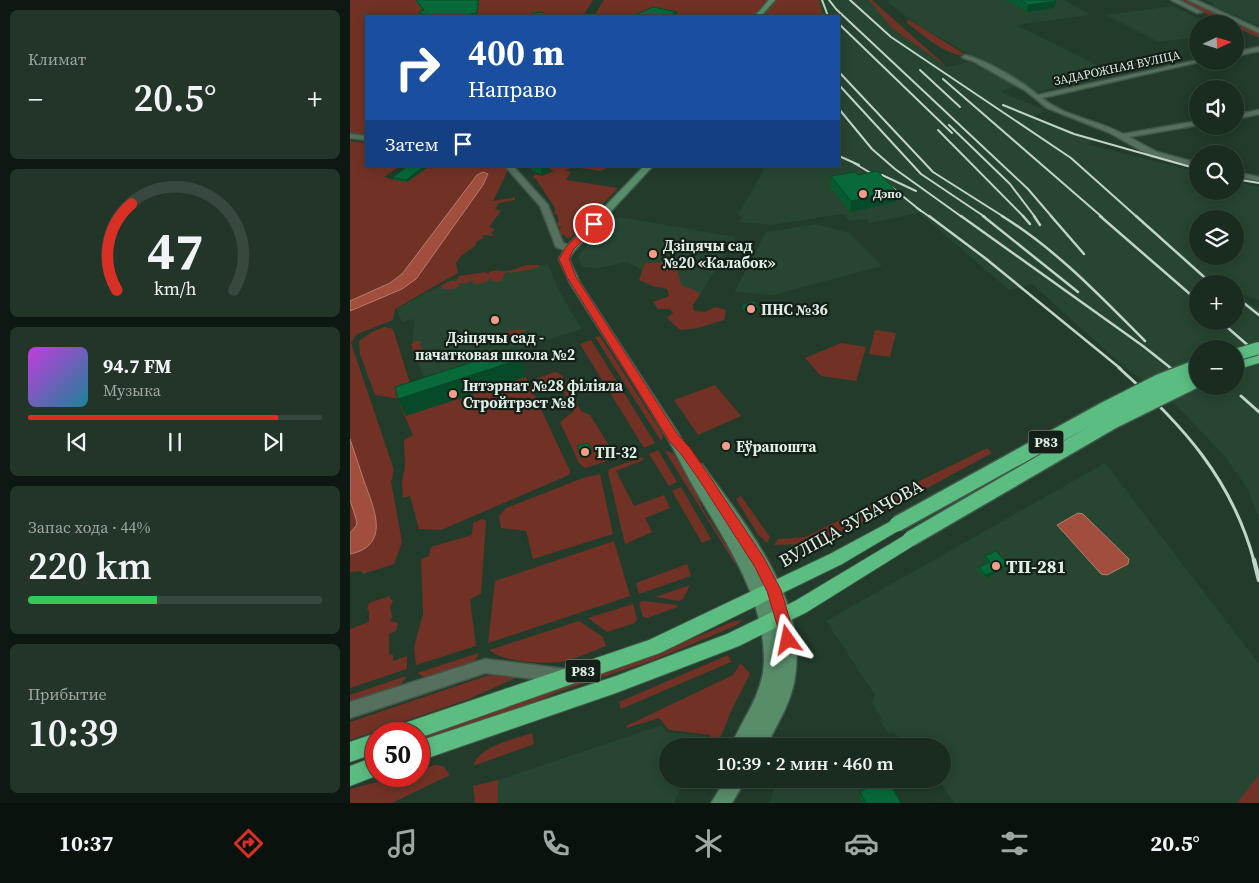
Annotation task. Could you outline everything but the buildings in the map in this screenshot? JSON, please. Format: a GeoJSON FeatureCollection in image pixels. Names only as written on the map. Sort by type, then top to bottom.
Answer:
{"type":"FeatureCollection","features":[{"type":"Feature","properties":{"kind":"highway"},"geometry":{"type":"LineString","coordinates":[[1244,352],[1259,348]]}},
{"type":"Feature","properties":{"kind":"highway"},"geometry":{"type":"LineString","coordinates":[[1244,363],[1259,359]]}},
{"type":"Feature","properties":{"kind":"highway","name":"ВУЛІЦА ЗУБАЧОВА"},"geometry":{"type":"LineString","coordinates":[[430,724],[654,647],[836,560],[1102,411],[1159,382],[1189,370]]}},
{"type":"Feature","properties":{"kind":"highway","name":"Р83"},"geometry":{"type":"LineString","coordinates":[[430,747],[588,695],[734,639],[850,577],[910,539],[1113,421],[1189,383]]}},
{"type":"Feature","properties":{"kind":"highway"},"geometry":{"type":"LineString","coordinates":[[350,752],[365,747]]}},
{"type":"Feature","properties":{"kind":"highway"},"geometry":{"type":"LineString","coordinates":[[350,776],[365,770]]}},
{"type":"Feature","properties":{"kind":"main road"},"geometry":{"type":"LineString","coordinates":[[759,15],[772,0]]}},
{"type":"Feature","properties":{"kind":"main road"},"geometry":{"type":"LineString","coordinates":[[648,167],[570,249],[564,259],[575,283],[674,438],[699,485],[767,594],[775,618],[788,640],[786,683],[771,719],[760,738]]}},
{"type":"Feature","properties":{"kind":"main road"},"geometry":{"type":"LineString","coordinates":[[744,738],[764,699],[770,677],[775,618]]}},
{"type":"Feature","properties":{"kind":"main road"},"geometry":{"type":"LineString","coordinates":[[717,803],[723,788]]}},
{"type":"Feature","properties":{"kind":"main road"},"geometry":{"type":"LineString","coordinates":[[721,803],[731,788]]}},
{"type":"Feature","properties":{"kind":"street"},"geometry":{"type":"LineString","coordinates":[[1174,0],[1206,15]]}},
{"type":"Feature","properties":{"kind":"street"},"geometry":{"type":"LineString","coordinates":[[1191,0],[1259,31]]}},
{"type":"Feature","properties":{"kind":"street"},"geometry":{"type":"LineString","coordinates":[[1244,52],[1259,49]]}},
{"type":"Feature","properties":{"kind":"street"},"geometry":{"type":"LineString","coordinates":[[965,57],[975,60],[1039,97],[1049,106],[1112,130],[1154,154],[1189,164]]}},
{"type":"Feature","properties":{"kind":"street","name":"ЗАДАРОЖНАЯ ВУЛІЦА"},"geometry":{"type":"LineString","coordinates":[[1039,97],[1189,63]]}},
{"type":"Feature","properties":{"kind":"street"},"geometry":{"type":"LineString","coordinates":[[1244,114],[1259,112]]}},
{"type":"Feature","properties":{"kind":"street"},"geometry":{"type":"LineString","coordinates":[[1124,136],[1189,125]]}},
{"type":"Feature","properties":{"kind":"street"},"geometry":{"type":"LineString","coordinates":[[350,136],[365,138]]}},
{"type":"Feature","properties":{"kind":"street"},"geometry":{"type":"LineString","coordinates":[[510,167],[544,206],[559,245],[570,249]]}},
{"type":"Feature","properties":{"kind":"street"},"geometry":{"type":"LineString","coordinates":[[1244,176],[1259,179]]}},
{"type":"Feature","properties":{"kind":"street"},"geometry":{"type":"LineString","coordinates":[[350,710],[485,666],[568,676]]}},
{"type":"Feature","properties":{"kind":"shaded area"},"geometry":{"type":"Polygon","coordinates":[[[350,0],[593,0],[584,15],[365,15],[365,136],[350,134],[350,0]]]}},
{"type":"Feature","properties":{"kind":"shaded area"},"geometry":{"type":"Polygon","coordinates":[[[604,0],[769,0],[756,15],[595,15],[604,0]]]}},
{"type":"Feature","properties":{"kind":"shaded area"},"geometry":{"type":"Polygon","coordinates":[[[775,0],[819,0],[823,15],[764,15],[775,0]]]}},
{"type":"Feature","properties":{"kind":"shaded area"},"geometry":{"type":"Polygon","coordinates":[[[788,0],[872,0],[946,67],[973,61],[1018,86],[1000,91],[1045,111],[1032,117],[1099,140],[1087,144],[1189,170],[1189,200],[1244,200],[1244,183],[1259,187],[1259,300],[1244,295],[1244,275],[1189,275],[1189,330],[1244,330],[1244,299],[1259,309],[1259,520],[1248,489],[1223,454],[1176,405],[1122,365],[1032,284],[1009,290],[919,213],[869,223],[867,219],[849,221],[843,214],[771,225],[739,222],[743,216],[738,215],[763,171],[762,167],[840,167],[840,15],[770,15],[788,0]]]}},
{"type":"Feature","properties":{"kind":"shaded area"},"geometry":{"type":"Polygon","coordinates":[[[869,0],[872,0],[947,67],[892,28],[869,0]]]}},
{"type":"Feature","properties":{"kind":"shaded area"},"geometry":{"type":"Polygon","coordinates":[[[887,0],[1064,0],[1090,15],[1016,25],[1118,75],[1036,92],[921,27],[887,2],[889,2],[887,0]]]}},
{"type":"Feature","properties":{"kind":"shaded area"},"geometry":{"type":"Polygon","coordinates":[[[1177,0],[1187,0],[1220,15],[1209,15],[1177,0]]]}},
{"type":"Feature","properties":{"kind":"shaded area"},"geometry":{"type":"Polygon","coordinates":[[[1206,0],[1259,0],[1259,26],[1244,19],[1244,15],[1234,15],[1211,5],[1215,4],[1206,0]]]}},
{"type":"Feature","properties":{"kind":"shaded area"},"geometry":{"type":"Polygon","coordinates":[[[1173,6],[1192,15],[1189,15],[1189,38],[1159,42],[1106,15],[1173,6]]]}},
{"type":"Feature","properties":{"kind":"shaded area"},"geometry":{"type":"Polygon","coordinates":[[[908,19],[966,55],[963,56],[948,51],[926,38],[907,23],[908,19]]]}},
{"type":"Feature","properties":{"kind":"shaded area"},"geometry":{"type":"Polygon","coordinates":[[[1244,26],[1259,33],[1259,38],[1244,31],[1244,26]]]}},
{"type":"Feature","properties":{"kind":"shaded area"},"geometry":{"type":"Polygon","coordinates":[[[350,141],[365,143],[365,167],[399,167],[384,177],[393,180],[412,167],[508,167],[493,201],[515,197],[515,200],[499,203],[495,209],[501,211],[489,227],[495,229],[491,233],[494,236],[482,235],[484,238],[477,241],[475,246],[461,256],[456,263],[458,273],[395,309],[393,320],[357,334],[351,343],[394,470],[391,482],[402,542],[394,564],[363,574],[361,571],[350,572],[350,141]]]}},
{"type":"Feature","properties":{"kind":"shaded area"},"geometry":{"type":"Polygon","coordinates":[[[544,167],[573,167],[565,170],[571,172],[566,180],[618,188],[571,237],[566,238],[565,235],[562,236],[559,229],[562,227],[558,226],[557,214],[554,214],[555,208],[536,179],[532,177],[536,174],[542,176],[554,171],[544,167]]]}},
{"type":"Feature","properties":{"kind":"shaded area"},"geometry":{"type":"Polygon","coordinates":[[[573,167],[610,167],[600,171],[573,167]]]}},
{"type":"Feature","properties":{"kind":"shaded area"},"geometry":{"type":"Polygon","coordinates":[[[483,172],[488,174],[483,185],[416,279],[402,289],[350,311],[350,301],[390,283],[402,274],[477,175],[483,172]]]}},
{"type":"Feature","properties":{"kind":"shaded area","name":"Дзіцячы сад №20 «Калабок»"},"geometry":{"type":"Polygon","coordinates":[[[619,217],[736,237],[699,296],[665,283],[627,262],[599,268],[582,267],[578,257],[584,248],[611,219],[619,217]]]}},
{"type":"Feature","properties":{"kind":"shaded area"},"geometry":{"type":"Polygon","coordinates":[[[816,224],[849,233],[882,266],[773,295],[734,292],[766,232],[816,224]]]}},
{"type":"Feature","properties":{"kind":"shaded area"},"geometry":{"type":"Polygon","coordinates":[[[666,262],[677,269],[681,285],[701,293],[693,305],[694,311],[705,312],[715,307],[726,310],[724,320],[698,328],[680,330],[667,318],[673,313],[670,309],[658,309],[653,302],[669,296],[667,289],[652,286],[639,280],[645,263],[666,262]]]}},
{"type":"Feature","properties":{"kind":"shaded area","name":"Дзіцячы сад - пачатковая школа №2"},"geometry":{"type":"Polygon","coordinates":[[[548,264],[558,289],[582,329],[425,379],[412,350],[414,323],[412,319],[402,322],[396,309],[450,280],[548,264]]]}},
{"type":"Feature","properties":{"kind":"shaded area"},"geometry":{"type":"Polygon","coordinates":[[[527,265],[539,265],[539,267],[508,272],[504,274],[503,279],[499,282],[492,281],[490,278],[485,283],[477,284],[472,283],[473,280],[464,284],[458,283],[460,286],[453,289],[442,289],[442,285],[450,281],[456,281],[459,276],[507,271],[527,265]]]}},
{"type":"Feature","properties":{"kind":"shaded area"},"geometry":{"type":"Polygon","coordinates":[[[385,327],[393,329],[412,390],[400,399],[375,395],[360,354],[359,341],[372,332],[385,327]]]}},
{"type":"Feature","properties":{"kind":"shaded area"},"geometry":{"type":"Polygon","coordinates":[[[525,330],[520,335],[510,339],[500,337],[488,341],[481,340],[480,336],[493,332],[503,334],[507,331],[525,330]]]}},
{"type":"Feature","properties":{"kind":"shaded area"},"geometry":{"type":"Polygon","coordinates":[[[875,330],[896,333],[890,357],[869,354],[875,330]]]}},
{"type":"Feature","properties":{"kind":"shaded area"},"geometry":{"type":"Polygon","coordinates":[[[600,336],[662,433],[663,438],[661,441],[595,337],[600,336]]]}},
{"type":"Feature","properties":{"kind":"shaded area"},"geometry":{"type":"Polygon","coordinates":[[[591,340],[655,443],[644,448],[580,344],[591,340]]]}},
{"type":"Feature","properties":{"kind":"shaded area"},"geometry":{"type":"Polygon","coordinates":[[[414,341],[421,341],[420,346],[425,357],[429,359],[428,362],[417,363],[411,345],[414,341]]]}},
{"type":"Feature","properties":{"kind":"shaded area"},"geometry":{"type":"Polygon","coordinates":[[[841,343],[866,347],[856,381],[821,376],[805,358],[841,343]]]}},
{"type":"Feature","properties":{"kind":"shaded area"},"geometry":{"type":"Polygon","coordinates":[[[518,360],[570,471],[569,475],[441,530],[419,529],[410,496],[403,498],[404,440],[413,435],[400,405],[408,397],[518,360]]]}},
{"type":"Feature","properties":{"kind":"shaded area"},"geometry":{"type":"Polygon","coordinates":[[[555,372],[562,375],[581,411],[590,415],[613,452],[613,459],[585,468],[579,463],[560,422],[574,411],[559,383],[548,389],[542,388],[538,378],[555,372]]]}},
{"type":"Feature","properties":{"kind":"shaded area"},"geometry":{"type":"Polygon","coordinates":[[[715,385],[741,416],[698,435],[674,400],[715,385]]]}},
{"type":"Feature","properties":{"kind":"shaded area"},"geometry":{"type":"Polygon","coordinates":[[[350,439],[375,515],[376,526],[375,535],[371,543],[363,550],[350,554],[350,533],[357,522],[350,500],[350,439]]]}},
{"type":"Feature","properties":{"kind":"shaded area"},"geometry":{"type":"Polygon","coordinates":[[[987,448],[992,453],[874,517],[809,544],[774,545],[778,539],[805,537],[987,448]]]}},
{"type":"Feature","properties":{"kind":"shaded area"},"geometry":{"type":"Polygon","coordinates":[[[658,450],[677,482],[669,486],[649,454],[658,450]]]}},
{"type":"Feature","properties":{"kind":"shaded area"},"geometry":{"type":"Polygon","coordinates":[[[665,451],[673,453],[695,488],[702,508],[737,563],[735,564],[665,451]]]}},
{"type":"Feature","properties":{"kind":"shaded area"},"geometry":{"type":"Polygon","coordinates":[[[642,457],[644,460],[616,471],[634,506],[664,495],[670,508],[645,518],[652,532],[625,544],[608,472],[609,469],[642,457]]]}},
{"type":"Feature","properties":{"kind":"shaded area"},"geometry":{"type":"Polygon","coordinates":[[[1105,463],[1259,664],[1259,803],[954,803],[944,788],[951,788],[951,738],[900,738],[893,732],[889,734],[879,720],[882,718],[872,703],[875,695],[826,621],[1105,463]]]}},
{"type":"Feature","properties":{"kind":"shaded area"},"geometry":{"type":"Polygon","coordinates":[[[600,474],[613,534],[533,559],[526,531],[501,528],[499,516],[506,508],[583,478],[600,474]]]}},
{"type":"Feature","properties":{"kind":"shaded area"},"geometry":{"type":"Polygon","coordinates":[[[681,487],[711,539],[702,543],[672,491],[681,487]]]}},
{"type":"Feature","properties":{"kind":"shaded area"},"geometry":{"type":"Polygon","coordinates":[[[741,496],[770,537],[767,543],[757,533],[736,499],[741,496]]]}},
{"type":"Feature","properties":{"kind":"shaded area"},"geometry":{"type":"Polygon","coordinates":[[[1078,513],[1083,514],[1129,559],[1128,564],[1107,575],[1101,574],[1057,525],[1078,513]]]}},
{"type":"Feature","properties":{"kind":"shaded area"},"geometry":{"type":"Polygon","coordinates":[[[482,519],[486,521],[481,594],[470,599],[476,646],[416,665],[414,647],[423,614],[421,559],[429,556],[431,547],[472,535],[473,523],[482,519]]]}},
{"type":"Feature","properties":{"kind":"shaded area"},"geometry":{"type":"Polygon","coordinates":[[[614,541],[630,596],[488,643],[495,581],[614,541]]]}},
{"type":"Feature","properties":{"kind":"shaded area"},"geometry":{"type":"Polygon","coordinates":[[[687,564],[691,576],[639,594],[636,583],[687,564]]]}},
{"type":"Feature","properties":{"kind":"shaded area"},"geometry":{"type":"Polygon","coordinates":[[[690,585],[683,599],[679,601],[655,597],[690,585]]]}},
{"type":"Feature","properties":{"kind":"shaded area"},"geometry":{"type":"Polygon","coordinates":[[[390,596],[390,599],[393,600],[390,608],[392,617],[390,621],[398,623],[396,631],[389,634],[389,654],[393,655],[393,661],[407,656],[407,669],[350,688],[350,629],[369,622],[369,611],[367,609],[369,603],[390,596]]]}},
{"type":"Feature","properties":{"kind":"shaded area"},"geometry":{"type":"Polygon","coordinates":[[[643,601],[677,605],[678,607],[647,618],[643,617],[639,603],[643,601]]]}},
{"type":"Feature","properties":{"kind":"shaded area"},"geometry":{"type":"Polygon","coordinates":[[[633,604],[637,619],[635,623],[607,632],[588,618],[633,604]]]}},
{"type":"Feature","properties":{"kind":"shaded area"},"geometry":{"type":"Polygon","coordinates":[[[743,620],[735,626],[654,660],[561,691],[490,721],[430,741],[430,731],[654,655],[734,621],[743,620]]]}},
{"type":"Feature","properties":{"kind":"shaded area"},"geometry":{"type":"Polygon","coordinates":[[[579,621],[603,637],[606,646],[565,661],[548,663],[514,660],[489,650],[579,621]]]}},
{"type":"Feature","properties":{"kind":"shaded area"},"geometry":{"type":"Polygon","coordinates":[[[479,653],[473,664],[426,678],[417,673],[479,653]]]}},
{"type":"Feature","properties":{"kind":"shaded area"},"geometry":{"type":"Polygon","coordinates":[[[728,655],[731,662],[621,709],[619,702],[728,655]]]}},
{"type":"Feature","properties":{"kind":"shaded area"},"geometry":{"type":"Polygon","coordinates":[[[741,663],[750,674],[732,709],[720,738],[709,738],[710,735],[669,730],[659,718],[627,728],[626,726],[733,675],[741,663]]]}},
{"type":"Feature","properties":{"kind":"shaded area"},"geometry":{"type":"Polygon","coordinates":[[[502,674],[520,676],[469,699],[402,722],[365,722],[365,735],[350,740],[350,722],[486,676],[502,674]]]}},
{"type":"Feature","properties":{"kind":"shaded area"},"geometry":{"type":"Polygon","coordinates":[[[406,676],[403,682],[390,691],[350,704],[350,695],[406,676]]]}},
{"type":"Feature","properties":{"kind":"shaded area"},"geometry":{"type":"Polygon","coordinates":[[[662,725],[667,732],[708,736],[707,738],[659,738],[659,788],[682,788],[674,803],[498,803],[498,780],[662,725]]]}},
{"type":"Feature","properties":{"kind":"shaded area"},"geometry":{"type":"Polygon","coordinates":[[[532,733],[534,744],[473,766],[477,759],[490,748],[532,733]]]}},
{"type":"Feature","properties":{"kind":"shaded area"},"geometry":{"type":"Polygon","coordinates":[[[435,765],[443,766],[450,775],[430,785],[430,767],[435,765]]]}},
{"type":"Feature","properties":{"kind":"shaded area"},"geometry":{"type":"Polygon","coordinates":[[[1259,775],[1259,803],[1237,803],[1259,775]]]}},
{"type":"Feature","properties":{"kind":"shaded area"},"geometry":{"type":"Polygon","coordinates":[[[498,780],[498,803],[475,803],[473,786],[498,780]]]}},
{"type":"Feature","properties":{"kind":"shaded area"},"geometry":{"type":"Polygon","coordinates":[[[365,785],[365,787],[425,787],[392,803],[350,803],[350,789],[365,785]]]}},
{"type":"Feature","properties":{"kind":"shaded area"},"geometry":{"type":"Polygon","coordinates":[[[775,788],[888,788],[897,803],[769,803],[775,788]]]}},
{"type":"Feature","properties":{"kind":"railway"},"geometry":{"type":"LineString","coordinates":[[822,0],[828,15]]}},
{"type":"Feature","properties":{"kind":"railway"},"geometry":{"type":"LineString","coordinates":[[829,0],[836,9],[1028,189],[1052,217]]}},
{"type":"Feature","properties":{"kind":"railway"},"geometry":{"type":"LineString","coordinates":[[850,0],[891,37],[1071,158],[1137,217]]}},
{"type":"Feature","properties":{"kind":"railway"},"geometry":{"type":"LineString","coordinates":[[840,25],[952,133]]}},
{"type":"Feature","properties":{"kind":"railway"},"geometry":{"type":"LineString","coordinates":[[920,70],[960,107]]}},
{"type":"Feature","properties":{"kind":"railway"},"geometry":{"type":"LineString","coordinates":[[840,73],[933,172],[1004,217]]}},
{"type":"Feature","properties":{"kind":"railway"},"geometry":{"type":"LineString","coordinates":[[943,79],[1102,217]]}},
{"type":"Feature","properties":{"kind":"railway"},"geometry":{"type":"LineString","coordinates":[[840,86],[921,174],[985,217]]}},
{"type":"Feature","properties":{"kind":"railway"},"geometry":{"type":"LineString","coordinates":[[1003,105],[1074,134],[1189,166]]}},
{"type":"Feature","properties":{"kind":"railway"},"geometry":{"type":"LineString","coordinates":[[840,110],[872,149],[895,169],[962,217]]}},
{"type":"Feature","properties":{"kind":"railway"},"geometry":{"type":"LineString","coordinates":[[949,125],[1010,184],[1035,217]]}},
{"type":"Feature","properties":{"kind":"railway"},"geometry":{"type":"LineString","coordinates":[[938,130],[1024,217]]}},
{"type":"Feature","properties":{"kind":"railway"},"geometry":{"type":"LineString","coordinates":[[840,156],[859,165]]}},
{"type":"Feature","properties":{"kind":"railway"},"geometry":{"type":"LineString","coordinates":[[854,163],[884,181],[919,209]]}},
{"type":"Feature","properties":{"kind":"railway"},"geometry":{"type":"LineString","coordinates":[[882,175],[916,191]]}},
{"type":"Feature","properties":{"kind":"railway"},"geometry":{"type":"LineString","coordinates":[[1244,180],[1259,183]]}},
{"type":"Feature","properties":{"kind":"railway"},"geometry":{"type":"LineString","coordinates":[[919,209],[930,217]]}},
{"type":"Feature","properties":{"kind":"railway"},"geometry":{"type":"LineString","coordinates":[[929,216],[985,258],[1121,369]]}},
{"type":"Feature","properties":{"kind":"railway"},"geometry":{"type":"LineString","coordinates":[[961,216],[1143,346],[1172,369]]}},
{"type":"Feature","properties":{"kind":"railway"},"geometry":{"type":"LineString","coordinates":[[983,216],[1078,292]]}},
{"type":"Feature","properties":{"kind":"railway"},"geometry":{"type":"LineString","coordinates":[[1002,216],[1060,259],[1145,341]]}},
{"type":"Feature","properties":{"kind":"railway"},"geometry":{"type":"LineString","coordinates":[[1023,216],[1030,224]]}},
{"type":"Feature","properties":{"kind":"railway"},"geometry":{"type":"LineString","coordinates":[[1034,216],[1040,225]]}},
{"type":"Feature","properties":{"kind":"railway"},"geometry":{"type":"LineString","coordinates":[[1051,216],[1084,254]]}},
{"type":"Feature","properties":{"kind":"railway"},"geometry":{"type":"LineString","coordinates":[[1100,216],[1189,293]]}},
{"type":"Feature","properties":{"kind":"railway"},"geometry":{"type":"LineString","coordinates":[[1136,216],[1202,275]]}},
{"type":"Feature","properties":{"kind":"railway"},"geometry":{"type":"LineString","coordinates":[[1244,303],[1259,315]]}},
{"type":"Feature","properties":{"kind":"railway"},"geometry":{"type":"LineString","coordinates":[[1230,330],[1259,355]]}},
{"type":"Feature","properties":{"kind":"railway"},"geometry":{"type":"LineString","coordinates":[[1119,368],[1164,410],[1202,455],[1232,504],[1254,561]]}},
{"type":"Feature","properties":{"kind":"railway"},"geometry":{"type":"LineString","coordinates":[[1170,368],[1182,378]]}},
{"type":"Feature","properties":{"kind":"railway"},"geometry":{"type":"LineString","coordinates":[[1241,396],[1259,412]]}},
{"type":"Feature","properties":{"kind":"railway"},"geometry":{"type":"LineString","coordinates":[[1254,560],[1259,580]]}},
{"type":"Feature","properties":{"kind":"place","name":"Дэпо"},"geometry":{"type":"Point","coordinates":[863,194]}},
{"type":"Feature","properties":{"kind":"place","name":"Дзіцячы сад №20 «Калабок»"},"geometry":{"type":"Point","coordinates":[653,254]}},
{"type":"Feature","properties":{"kind":"place","name":"ПНС №36"},"geometry":{"type":"Point","coordinates":[751,309]}},
{"type":"Feature","properties":{"kind":"place","name":"Дзіцячы сад - пачатковая школа №2"},"geometry":{"type":"Point","coordinates":[495,320]}},
{"type":"Feature","properties":{"kind":"place","name":"Інтэрнат №28 фiлiяла Стройтрэст №8"},"geometry":{"type":"Point","coordinates":[453,394]}},
{"type":"Feature","properties":{"kind":"place","name":"Еўрапошта"},"geometry":{"type":"Point","coordinates":[726,446]}},
{"type":"Feature","properties":{"kind":"place","name":"ТП-32"},"geometry":{"type":"Point","coordinates":[585,452]}},
{"type":"Feature","properties":{"kind":"place","name":"ТП-281"},"geometry":{"type":"Point","coordinates":[996,566]}},
{"type":"Feature","properties":{"kind":"route"},"geometry":{"type":"LineString","coordinates":[[594,224],[570,249],[564,259],[571,277],[674,438],[686,451],[759,562],[774,590],[787,629],[788,640]]}}]}
